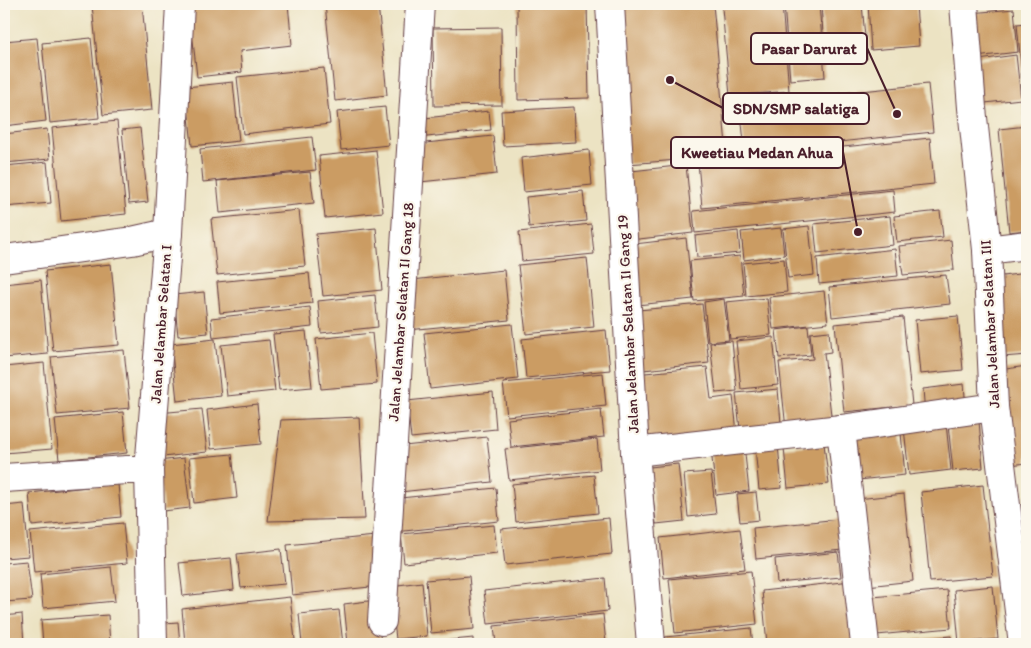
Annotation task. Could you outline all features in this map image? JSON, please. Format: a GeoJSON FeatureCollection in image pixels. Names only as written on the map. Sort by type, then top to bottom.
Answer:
{"type":"FeatureCollection","features":[{"type":"Feature","properties":{"kind":"street","name":"Jalan Jelambar Selatan I"},"geometry":{"type":"LineString","coordinates":[[152,644],[149,470],[168,233],[180,4]]}},
{"type":"Feature","properties":{"kind":"street","name":"Jalan Jelambar Selatan II Gang 18"},"geometry":{"type":"LineString","coordinates":[[382,621],[420,4]]}},
{"type":"Feature","properties":{"kind":"street","name":"Jalan Jelambar Selatan II Gang 19"},"geometry":{"type":"LineString","coordinates":[[610,4],[635,452],[651,644]]}},
{"type":"Feature","properties":{"kind":"street","name":"Jalan Jelambar Selatan III"},"geometry":{"type":"LineString","coordinates":[[964,4],[972,108],[987,250],[994,407],[1023,644]]}},
{"type":"Feature","properties":{"kind":"street"},"geometry":{"type":"LineString","coordinates":[[4,258],[132,241],[168,233]]}},
{"type":"Feature","properties":{"kind":"street"},"geometry":{"type":"LineString","coordinates":[[987,250],[1027,245]]}},
{"type":"Feature","properties":{"kind":"street"},"geometry":{"type":"LineString","coordinates":[[635,452],[841,430],[994,407]]}},
{"type":"Feature","properties":{"kind":"street"},"geometry":{"type":"LineString","coordinates":[[841,430],[865,644]]}},
{"type":"Feature","properties":{"kind":"street"},"geometry":{"type":"LineString","coordinates":[[4,478],[149,470]]}},
{"type":"Feature","properties":{"kind":"building"},"geometry":{"type":"Polygon","coordinates":[[[142,4],[152,110],[103,115],[92,5],[142,4]]]}},
{"type":"Feature","properties":{"kind":"building"},"geometry":{"type":"Polygon","coordinates":[[[189,4],[288,4],[292,45],[240,51],[242,72],[197,77],[189,4]]]}},
{"type":"Feature","properties":{"kind":"building"},"geometry":{"type":"Polygon","coordinates":[[[325,4],[378,4],[387,95],[335,101],[325,4]]]}},
{"type":"Feature","properties":{"kind":"building"},"geometry":{"type":"Polygon","coordinates":[[[517,4],[587,4],[589,98],[518,100],[517,4]]]}},
{"type":"Feature","properties":{"kind":"building"},"geometry":{"type":"Polygon","coordinates":[[[614,4],[713,4],[727,156],[628,164],[614,4]]]}},
{"type":"Feature","properties":{"kind":"building"},"geometry":{"type":"Polygon","coordinates":[[[782,4],[789,91],[730,96],[722,8],[782,4]]]}},
{"type":"Feature","properties":{"kind":"building"},"geometry":{"type":"Polygon","coordinates":[[[784,4],[819,4],[825,77],[790,80],[784,4]]]}},
{"type":"Feature","properties":{"kind":"building"},"geometry":{"type":"Polygon","coordinates":[[[821,4],[862,4],[867,59],[825,63],[821,4]]]}},
{"type":"Feature","properties":{"kind":"building"},"geometry":{"type":"Polygon","coordinates":[[[868,4],[916,4],[919,46],[871,50],[868,4]]]}},
{"type":"Feature","properties":{"kind":"building"},"geometry":{"type":"Polygon","coordinates":[[[1014,9],[1018,52],[976,57],[971,13],[1014,9]]]}},
{"type":"Feature","properties":{"kind":"building"},"geometry":{"type":"Polygon","coordinates":[[[1027,23],[1027,84],[1023,85],[1017,24],[1027,23]]]}},
{"type":"Feature","properties":{"kind":"building"},"geometry":{"type":"Polygon","coordinates":[[[501,27],[502,105],[434,106],[433,28],[501,27]]]}},
{"type":"Feature","properties":{"kind":"building"},"geometry":{"type":"Polygon","coordinates":[[[37,38],[46,121],[4,126],[4,41],[37,38]]]}},
{"type":"Feature","properties":{"kind":"building"},"geometry":{"type":"Polygon","coordinates":[[[91,38],[99,118],[50,123],[42,43],[91,38]]]}},
{"type":"Feature","properties":{"kind":"building"},"geometry":{"type":"Polygon","coordinates":[[[1016,55],[1021,99],[976,104],[971,61],[1016,55]]]}},
{"type":"Feature","properties":{"kind":"building"},"geometry":{"type":"Polygon","coordinates":[[[324,68],[330,124],[243,134],[237,77],[324,68]]]}},
{"type":"Feature","properties":{"kind":"building"},"geometry":{"type":"Polygon","coordinates":[[[233,82],[239,141],[192,146],[186,87],[233,82]]]}},
{"type":"Feature","properties":{"kind":"building"},"geometry":{"type":"Polygon","coordinates":[[[928,84],[933,132],[745,152],[740,104],[928,84]]]}},
{"type":"Feature","properties":{"kind":"building"},"geometry":{"type":"Polygon","coordinates":[[[1021,91],[1027,91],[1027,116],[1024,116],[1021,91]]]}},
{"type":"Feature","properties":{"kind":"building"},"geometry":{"type":"Polygon","coordinates":[[[385,107],[389,145],[341,150],[337,112],[385,107]]]}},
{"type":"Feature","properties":{"kind":"building"},"geometry":{"type":"Polygon","coordinates":[[[574,107],[576,142],[503,146],[501,111],[574,107]]]}},
{"type":"Feature","properties":{"kind":"building"},"geometry":{"type":"Polygon","coordinates":[[[489,111],[491,130],[418,138],[416,119],[489,111]]]}},
{"type":"Feature","properties":{"kind":"building"},"geometry":{"type":"Polygon","coordinates":[[[117,121],[126,214],[61,221],[52,128],[117,121]]]}},
{"type":"Feature","properties":{"kind":"building"},"geometry":{"type":"Polygon","coordinates":[[[1027,126],[1027,230],[1009,232],[999,129],[1027,126]]]}},
{"type":"Feature","properties":{"kind":"building"},"geometry":{"type":"Polygon","coordinates":[[[140,128],[148,202],[129,204],[122,130],[140,128]]]}},
{"type":"Feature","properties":{"kind":"building"},"geometry":{"type":"Polygon","coordinates":[[[47,129],[50,159],[4,163],[4,134],[47,129]]]}},
{"type":"Feature","properties":{"kind":"building"},"geometry":{"type":"Polygon","coordinates":[[[493,136],[497,174],[420,182],[416,144],[493,136]]]}},
{"type":"Feature","properties":{"kind":"building"},"geometry":{"type":"Polygon","coordinates":[[[312,137],[316,170],[203,182],[200,149],[312,137]]]}},
{"type":"Feature","properties":{"kind":"building"},"geometry":{"type":"Polygon","coordinates":[[[930,138],[934,184],[702,208],[698,162],[930,138]]]}},
{"type":"Feature","properties":{"kind":"building"},"geometry":{"type":"Polygon","coordinates":[[[376,150],[383,212],[325,218],[319,156],[376,150]]]}},
{"type":"Feature","properties":{"kind":"building"},"geometry":{"type":"Polygon","coordinates":[[[589,150],[592,185],[524,192],[521,158],[589,150]]]}},
{"type":"Feature","properties":{"kind":"building"},"geometry":{"type":"Polygon","coordinates":[[[47,162],[51,203],[4,207],[4,166],[47,162]]]}},
{"type":"Feature","properties":{"kind":"building"},"geometry":{"type":"Polygon","coordinates":[[[686,165],[693,233],[630,240],[622,172],[686,165]]]}},
{"type":"Feature","properties":{"kind":"building"},"geometry":{"type":"Polygon","coordinates":[[[310,172],[314,203],[220,213],[217,181],[310,172]]]}},
{"type":"Feature","properties":{"kind":"building"},"geometry":{"type":"Polygon","coordinates":[[[893,190],[895,212],[695,233],[693,211],[893,190]]]}},
{"type":"Feature","properties":{"kind":"building"},"geometry":{"type":"Polygon","coordinates":[[[583,191],[586,221],[529,227],[526,197],[583,191]]]}},
{"type":"Feature","properties":{"kind":"building"},"geometry":{"type":"Polygon","coordinates":[[[299,210],[305,266],[217,275],[211,219],[299,210]]]}},
{"type":"Feature","properties":{"kind":"building"},"geometry":{"type":"Polygon","coordinates":[[[940,211],[943,237],[897,242],[894,216],[940,211]]]}},
{"type":"Feature","properties":{"kind":"building"},"geometry":{"type":"Polygon","coordinates":[[[890,216],[893,245],[817,253],[814,224],[890,216]]]}},
{"type":"Feature","properties":{"kind":"building"},"geometry":{"type":"Polygon","coordinates":[[[591,224],[594,254],[522,261],[519,232],[591,224]]]}},
{"type":"Feature","properties":{"kind":"building"},"geometry":{"type":"Polygon","coordinates":[[[809,226],[814,275],[788,278],[783,229],[809,226]]]}},
{"type":"Feature","properties":{"kind":"building"},"geometry":{"type":"Polygon","coordinates":[[[376,228],[382,290],[323,296],[316,234],[376,228]]]}},
{"type":"Feature","properties":{"kind":"building"},"geometry":{"type":"Polygon","coordinates":[[[781,228],[784,255],[744,260],[741,232],[781,228]]]}},
{"type":"Feature","properties":{"kind":"building"},"geometry":{"type":"Polygon","coordinates":[[[738,231],[740,253],[697,257],[695,236],[738,231]]]}},
{"type":"Feature","properties":{"kind":"building"},"geometry":{"type":"Polygon","coordinates":[[[686,238],[693,299],[628,306],[626,245],[686,238]]]}},
{"type":"Feature","properties":{"kind":"building"},"geometry":{"type":"Polygon","coordinates":[[[951,240],[954,270],[903,275],[899,246],[951,240]]]}},
{"type":"Feature","properties":{"kind":"building"},"geometry":{"type":"Polygon","coordinates":[[[895,249],[898,276],[819,284],[817,258],[895,249]]]}},
{"type":"Feature","properties":{"kind":"building"},"geometry":{"type":"Polygon","coordinates":[[[740,256],[744,296],[694,301],[690,261],[740,256]]]}},
{"type":"Feature","properties":{"kind":"building"},"geometry":{"type":"Polygon","coordinates":[[[587,258],[594,327],[526,334],[518,265],[587,258]]]}},
{"type":"Feature","properties":{"kind":"building"},"geometry":{"type":"Polygon","coordinates":[[[784,259],[787,292],[746,296],[743,263],[784,259]]]}},
{"type":"Feature","properties":{"kind":"building"},"geometry":{"type":"Polygon","coordinates":[[[111,264],[119,345],[53,351],[45,271],[111,264]]]}},
{"type":"Feature","properties":{"kind":"building"},"geometry":{"type":"Polygon","coordinates":[[[504,270],[509,320],[408,330],[403,281],[504,270]]]}},
{"type":"Feature","properties":{"kind":"building"},"geometry":{"type":"Polygon","coordinates":[[[309,273],[312,303],[220,313],[217,282],[309,273]]]}},
{"type":"Feature","properties":{"kind":"building"},"geometry":{"type":"Polygon","coordinates":[[[1027,273],[1027,355],[1003,357],[994,277],[1027,273]]]}},
{"type":"Feature","properties":{"kind":"building"},"geometry":{"type":"Polygon","coordinates":[[[946,275],[950,304],[832,317],[829,287],[946,275]]]}},
{"type":"Feature","properties":{"kind":"building"},"geometry":{"type":"Polygon","coordinates":[[[41,280],[48,354],[4,358],[4,284],[41,280]]]}},
{"type":"Feature","properties":{"kind":"building"},"geometry":{"type":"Polygon","coordinates":[[[824,291],[828,323],[773,329],[769,297],[824,291]]]}},
{"type":"Feature","properties":{"kind":"building"},"geometry":{"type":"Polygon","coordinates":[[[204,292],[208,333],[178,336],[174,295],[204,292]]]}},
{"type":"Feature","properties":{"kind":"building"},"geometry":{"type":"Polygon","coordinates":[[[375,295],[378,327],[321,333],[318,301],[375,295]]]}},
{"type":"Feature","properties":{"kind":"building"},"geometry":{"type":"Polygon","coordinates":[[[767,298],[771,335],[730,339],[726,302],[767,298]]]}},
{"type":"Feature","properties":{"kind":"building"},"geometry":{"type":"Polygon","coordinates":[[[724,299],[729,340],[708,342],[704,302],[724,299]]]}},
{"type":"Feature","properties":{"kind":"building"},"geometry":{"type":"Polygon","coordinates":[[[702,304],[709,363],[634,371],[628,311],[702,304]]]}},
{"type":"Feature","properties":{"kind":"building"},"geometry":{"type":"Polygon","coordinates":[[[310,307],[312,327],[213,338],[211,318],[310,307]]]}},
{"type":"Feature","properties":{"kind":"building"},"geometry":{"type":"Polygon","coordinates":[[[958,316],[963,370],[920,374],[915,320],[958,316]]]}},
{"type":"Feature","properties":{"kind":"building"},"geometry":{"type":"Polygon","coordinates":[[[903,317],[912,405],[844,412],[835,324],[903,317]]]}},
{"type":"Feature","properties":{"kind":"building"},"geometry":{"type":"Polygon","coordinates":[[[512,324],[518,379],[430,389],[424,333],[512,324]]]}},
{"type":"Feature","properties":{"kind":"building"},"geometry":{"type":"Polygon","coordinates":[[[808,326],[811,355],[779,358],[776,330],[808,326]]]}},
{"type":"Feature","properties":{"kind":"building"},"geometry":{"type":"Polygon","coordinates":[[[606,330],[610,370],[526,378],[522,339],[606,330]]]}},
{"type":"Feature","properties":{"kind":"building"},"geometry":{"type":"Polygon","coordinates":[[[306,331],[312,387],[279,390],[273,334],[306,331]]]}},
{"type":"Feature","properties":{"kind":"building"},"geometry":{"type":"Polygon","coordinates":[[[829,331],[831,352],[824,353],[832,424],[786,429],[779,362],[813,359],[810,333],[829,331]]]}},
{"type":"Feature","properties":{"kind":"building"},"geometry":{"type":"Polygon","coordinates":[[[372,333],[377,384],[321,389],[316,339],[372,333]]]}},
{"type":"Feature","properties":{"kind":"building"},"geometry":{"type":"Polygon","coordinates":[[[773,337],[778,385],[741,389],[736,341],[773,337]]]}},
{"type":"Feature","properties":{"kind":"building"},"geometry":{"type":"Polygon","coordinates":[[[215,339],[221,396],[177,401],[171,344],[215,339]]]}},
{"type":"Feature","properties":{"kind":"building"},"geometry":{"type":"Polygon","coordinates":[[[269,340],[275,391],[227,396],[221,345],[269,340]]]}},
{"type":"Feature","properties":{"kind":"building"},"geometry":{"type":"Polygon","coordinates":[[[732,341],[737,391],[716,393],[710,343],[732,341]]]}},
{"type":"Feature","properties":{"kind":"building"},"geometry":{"type":"Polygon","coordinates":[[[124,350],[130,408],[57,415],[51,357],[124,350]]]}},
{"type":"Feature","properties":{"kind":"building"},"geometry":{"type":"Polygon","coordinates":[[[44,363],[52,449],[4,453],[4,367],[44,363]]]}},
{"type":"Feature","properties":{"kind":"building"},"geometry":{"type":"Polygon","coordinates":[[[1027,366],[1027,463],[1010,465],[999,370],[1027,366]]]}},
{"type":"Feature","properties":{"kind":"building"},"geometry":{"type":"Polygon","coordinates":[[[707,367],[711,399],[733,396],[737,432],[643,447],[635,374],[707,367]]]}},
{"type":"Feature","properties":{"kind":"building"},"geometry":{"type":"Polygon","coordinates":[[[603,373],[606,406],[507,416],[503,383],[603,373]]]}},
{"type":"Feature","properties":{"kind":"building"},"geometry":{"type":"Polygon","coordinates":[[[964,384],[966,409],[925,414],[923,389],[964,384]]]}},
{"type":"Feature","properties":{"kind":"building"},"geometry":{"type":"Polygon","coordinates":[[[778,389],[782,434],[741,438],[736,393],[778,389]]]}},
{"type":"Feature","properties":{"kind":"building"},"geometry":{"type":"Polygon","coordinates":[[[493,392],[496,429],[411,438],[407,401],[493,392]]]}},
{"type":"Feature","properties":{"kind":"building"},"geometry":{"type":"Polygon","coordinates":[[[257,404],[261,444],[211,449],[207,410],[257,404]]]}},
{"type":"Feature","properties":{"kind":"building"},"geometry":{"type":"Polygon","coordinates":[[[202,409],[207,452],[163,457],[158,413],[202,409]]]}},
{"type":"Feature","properties":{"kind":"building"},"geometry":{"type":"Polygon","coordinates":[[[601,409],[604,437],[511,447],[508,419],[601,409]]]}},
{"type":"Feature","properties":{"kind":"building"},"geometry":{"type":"Polygon","coordinates":[[[123,412],[127,453],[59,460],[55,419],[123,412]]]}},
{"type":"Feature","properties":{"kind":"building"},"geometry":{"type":"Polygon","coordinates":[[[359,417],[365,519],[268,521],[281,420],[359,417]]]}},
{"type":"Feature","properties":{"kind":"building"},"geometry":{"type":"Polygon","coordinates":[[[979,421],[983,468],[953,471],[948,424],[979,421]]]}},
{"type":"Feature","properties":{"kind":"building"},"geometry":{"type":"Polygon","coordinates":[[[946,424],[951,470],[909,475],[904,428],[946,424]]]}},
{"type":"Feature","properties":{"kind":"building"},"geometry":{"type":"Polygon","coordinates":[[[901,433],[905,475],[849,481],[844,439],[901,433]]]}},
{"type":"Feature","properties":{"kind":"building"},"geometry":{"type":"Polygon","coordinates":[[[487,437],[492,482],[400,492],[395,447],[487,437]]]}},
{"type":"Feature","properties":{"kind":"building"},"geometry":{"type":"Polygon","coordinates":[[[597,439],[600,470],[509,480],[505,449],[597,439]]]}},
{"type":"Feature","properties":{"kind":"building"},"geometry":{"type":"Polygon","coordinates":[[[824,444],[829,484],[788,488],[784,448],[824,444]]]}},
{"type":"Feature","properties":{"kind":"building"},"geometry":{"type":"Polygon","coordinates":[[[744,445],[749,491],[716,495],[711,449],[744,445]]]}},
{"type":"Feature","properties":{"kind":"building"},"geometry":{"type":"Polygon","coordinates":[[[778,445],[782,488],[759,490],[755,447],[778,445]]]}},
{"type":"Feature","properties":{"kind":"building"},"geometry":{"type":"Polygon","coordinates":[[[232,454],[237,498],[194,503],[189,458],[232,454]]]}},
{"type":"Feature","properties":{"kind":"building"},"geometry":{"type":"Polygon","coordinates":[[[184,458],[190,508],[163,511],[158,461],[184,458]]]}},
{"type":"Feature","properties":{"kind":"building"},"geometry":{"type":"Polygon","coordinates":[[[678,464],[684,521],[656,524],[650,467],[678,464]]]}},
{"type":"Feature","properties":{"kind":"building"},"geometry":{"type":"Polygon","coordinates":[[[711,472],[716,514],[688,517],[684,474],[711,472]]]}},
{"type":"Feature","properties":{"kind":"building"},"geometry":{"type":"Polygon","coordinates":[[[594,475],[598,513],[516,522],[512,484],[594,475]]]}},
{"type":"Feature","properties":{"kind":"building"},"geometry":{"type":"Polygon","coordinates":[[[118,484],[121,517],[32,526],[29,493],[118,484]]]}},
{"type":"Feature","properties":{"kind":"building"},"geometry":{"type":"Polygon","coordinates":[[[983,485],[993,576],[930,582],[921,492],[983,485]]]}},
{"type":"Feature","properties":{"kind":"building"},"geometry":{"type":"Polygon","coordinates":[[[496,488],[499,521],[395,532],[391,499],[496,488]]]}},
{"type":"Feature","properties":{"kind":"building"},"geometry":{"type":"Polygon","coordinates":[[[756,492],[759,520],[740,522],[737,494],[756,492]]]}},
{"type":"Feature","properties":{"kind":"building"},"geometry":{"type":"Polygon","coordinates":[[[904,494],[913,581],[867,586],[857,499],[904,494]]]}},
{"type":"Feature","properties":{"kind":"building"},"geometry":{"type":"Polygon","coordinates":[[[24,504],[29,556],[4,558],[4,506],[24,504]]]}},
{"type":"Feature","properties":{"kind":"building"},"geometry":{"type":"Polygon","coordinates":[[[1027,513],[1027,546],[1012,548],[1009,515],[1027,513]]]}},
{"type":"Feature","properties":{"kind":"building"},"geometry":{"type":"Polygon","coordinates":[[[609,518],[612,554],[505,565],[501,529],[609,518]]]}},
{"type":"Feature","properties":{"kind":"building"},"geometry":{"type":"Polygon","coordinates":[[[839,519],[842,550],[756,559],[753,528],[839,519]]]}},
{"type":"Feature","properties":{"kind":"building"},"geometry":{"type":"Polygon","coordinates":[[[123,523],[127,563],[34,572],[30,532],[123,523]]]}},
{"type":"Feature","properties":{"kind":"building"},"geometry":{"type":"Polygon","coordinates":[[[494,525],[497,553],[404,563],[401,534],[494,525]]]}},
{"type":"Feature","properties":{"kind":"building"},"geometry":{"type":"Polygon","coordinates":[[[740,529],[745,569],[664,578],[660,538],[740,529]]]}},
{"type":"Feature","properties":{"kind":"building"},"geometry":{"type":"Polygon","coordinates":[[[375,536],[380,586],[292,595],[287,545],[375,536]]]}},
{"type":"Feature","properties":{"kind":"building"},"geometry":{"type":"Polygon","coordinates":[[[281,549],[285,584],[241,588],[237,554],[281,549]]]}},
{"type":"Feature","properties":{"kind":"building"},"geometry":{"type":"Polygon","coordinates":[[[838,552],[841,577],[777,583],[775,559],[838,552]]]}},
{"type":"Feature","properties":{"kind":"building"},"geometry":{"type":"Polygon","coordinates":[[[231,558],[234,590],[183,596],[179,563],[231,558]]]}},
{"type":"Feature","properties":{"kind":"building"},"geometry":{"type":"Polygon","coordinates":[[[27,561],[32,600],[4,602],[4,563],[27,561]]]}},
{"type":"Feature","properties":{"kind":"building"},"geometry":{"type":"Polygon","coordinates":[[[111,567],[115,601],[43,608],[40,574],[111,567]]]}},
{"type":"Feature","properties":{"kind":"building"},"geometry":{"type":"Polygon","coordinates":[[[751,571],[757,624],[675,633],[669,579],[751,571]]]}},
{"type":"Feature","properties":{"kind":"building"},"geometry":{"type":"Polygon","coordinates":[[[469,576],[474,629],[431,633],[426,580],[469,576]]]}},
{"type":"Feature","properties":{"kind":"building"},"geometry":{"type":"Polygon","coordinates":[[[605,578],[608,611],[488,624],[484,591],[605,578]]]}},
{"type":"Feature","properties":{"kind":"building"},"geometry":{"type":"Polygon","coordinates":[[[851,581],[857,641],[822,644],[767,644],[762,591],[851,581]]]}},
{"type":"Feature","properties":{"kind":"building"},"geometry":{"type":"Polygon","coordinates":[[[422,582],[427,636],[396,639],[390,586],[422,582]]]}},
{"type":"Feature","properties":{"kind":"building"},"geometry":{"type":"Polygon","coordinates":[[[993,586],[998,639],[959,643],[954,590],[993,586]]]}},
{"type":"Feature","properties":{"kind":"building"},"geometry":{"type":"Polygon","coordinates":[[[947,590],[951,628],[877,635],[873,597],[947,590]]]}},
{"type":"Feature","properties":{"kind":"building"},"geometry":{"type":"Polygon","coordinates":[[[290,597],[295,640],[257,644],[185,644],[182,609],[290,597]]]}},
{"type":"Feature","properties":{"kind":"building"},"geometry":{"type":"Polygon","coordinates":[[[376,600],[381,644],[348,644],[344,604],[376,600]]]}},
{"type":"Feature","properties":{"kind":"building"},"geometry":{"type":"Polygon","coordinates":[[[339,610],[343,644],[302,644],[299,614],[339,610]]]}},
{"type":"Feature","properties":{"kind":"building"},"geometry":{"type":"Polygon","coordinates":[[[22,614],[24,644],[4,644],[4,616],[22,614]]]}},
{"type":"Feature","properties":{"kind":"building"},"geometry":{"type":"Polygon","coordinates":[[[603,614],[606,644],[496,644],[494,626],[603,614]]]}},
{"type":"Feature","properties":{"kind":"building"},"geometry":{"type":"Polygon","coordinates":[[[108,615],[110,644],[43,644],[41,620],[108,615]]]}},
{"type":"Feature","properties":{"kind":"building"},"geometry":{"type":"Polygon","coordinates":[[[178,622],[180,644],[154,644],[152,624],[178,622]]]}},
{"type":"Feature","properties":{"kind":"building"},"geometry":{"type":"Polygon","coordinates":[[[751,628],[753,644],[666,644],[665,637],[751,628]]]}},
{"type":"Feature","properties":{"kind":"building"},"geometry":{"type":"Polygon","coordinates":[[[951,636],[952,644],[881,644],[881,643],[951,636]]]}},
{"type":"Feature","properties":{"kind":"building"},"geometry":{"type":"Polygon","coordinates":[[[473,638],[473,644],[422,644],[422,643],[473,638]]]}},
{"type":"Feature","properties":{"kind":"place","name":"SDN/SMP salatiga"},"geometry":{"type":"Point","coordinates":[670,80]}},
{"type":"Feature","properties":{"kind":"place","name":"Pasar Darurat"},"geometry":{"type":"Point","coordinates":[897,114]}},
{"type":"Feature","properties":{"kind":"place","name":"Kweetiau Medan Ahua"},"geometry":{"type":"Point","coordinates":[858,232]}}]}
